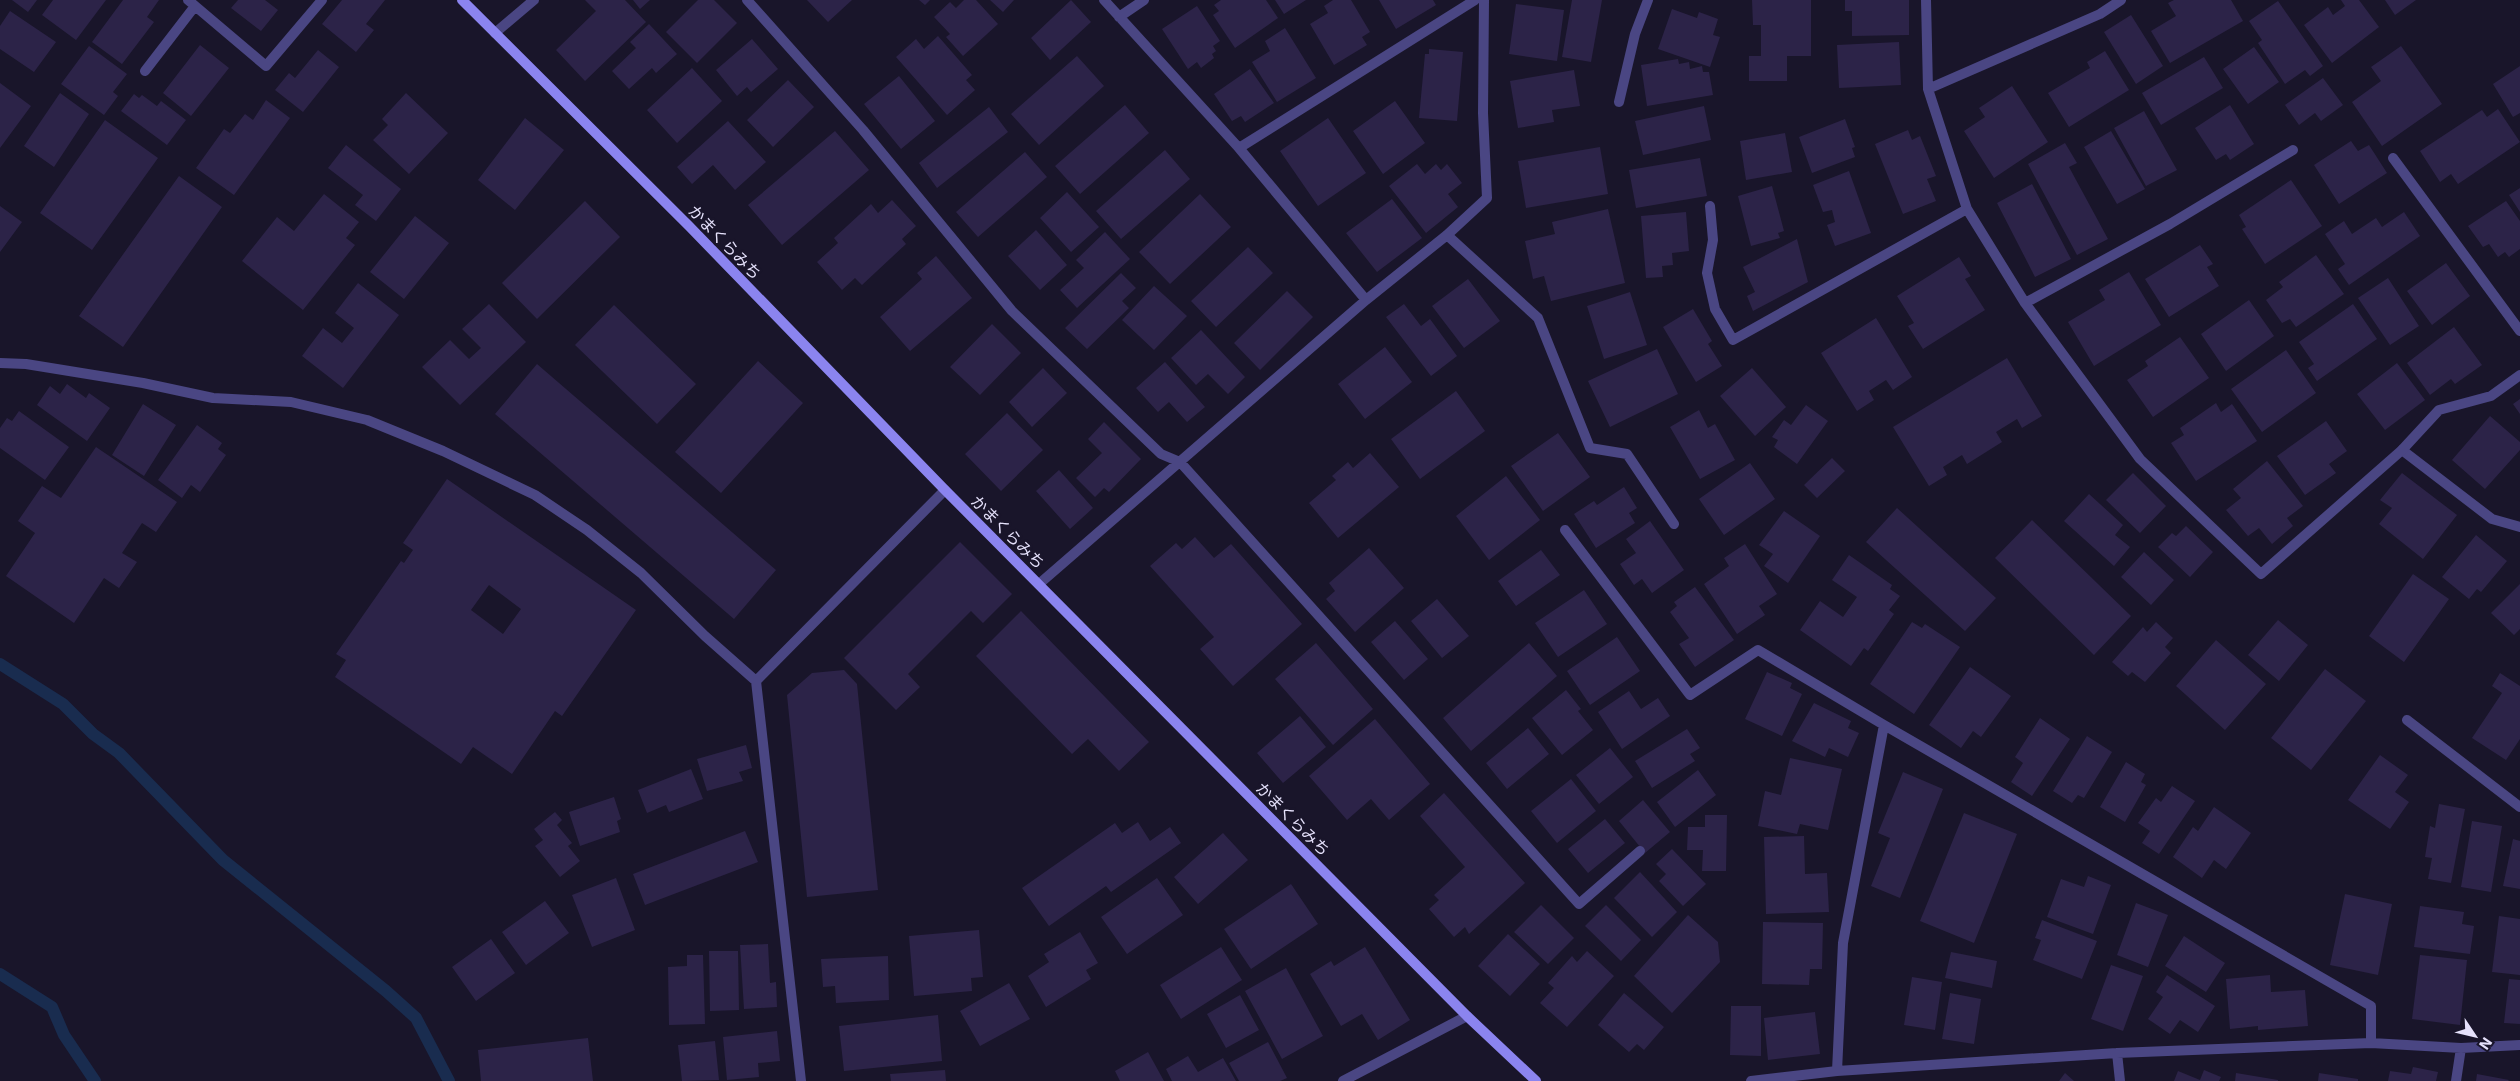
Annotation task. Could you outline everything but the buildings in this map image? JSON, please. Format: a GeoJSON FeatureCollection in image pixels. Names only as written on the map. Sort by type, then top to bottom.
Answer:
{"type":"FeatureCollection","features":[{"type":"Feature","properties":{"kind":"main road","name":"かまくらみち"},"geometry":{"type":"LineString","coordinates":[[462,0],[689,226],[945,490],[1467,1016],[1536,1081]]}},
{"type":"Feature","properties":{"kind":"street"},"geometry":{"type":"LineString","coordinates":[[144,71],[192,3],[266,66],[322,0]]}},
{"type":"Feature","properties":{"kind":"street"},"geometry":{"type":"LineString","coordinates":[[495,33],[534,0]]}},
{"type":"Feature","properties":{"kind":"street"},"geometry":{"type":"LineString","coordinates":[[747,0],[863,130],[1012,311],[1161,454],[1180,462],[1579,904],[1640,851]]}},
{"type":"Feature","properties":{"kind":"street"},"geometry":{"type":"LineString","coordinates":[[1104,0],[1239,148],[1366,300]]}},
{"type":"Feature","properties":{"kind":"street"},"geometry":{"type":"LineString","coordinates":[[1119,17],[1144,0]]}},
{"type":"Feature","properties":{"kind":"street"},"geometry":{"type":"LineString","coordinates":[[1239,148],[1474,0]]}},
{"type":"Feature","properties":{"kind":"street"},"geometry":{"type":"LineString","coordinates":[[1039,584],[1366,300],[1447,235],[1487,198],[1483,113],[1484,0]]}},
{"type":"Feature","properties":{"kind":"street"},"geometry":{"type":"LineString","coordinates":[[1619,102],[1635,34],[1648,0]]}},
{"type":"Feature","properties":{"kind":"street"},"geometry":{"type":"LineString","coordinates":[[1926,0],[1928,89],[1967,209],[2025,303],[2140,459],[2261,574],[2402,450],[2439,410],[2491,396],[2520,375]]}},
{"type":"Feature","properties":{"kind":"street"},"geometry":{"type":"LineString","coordinates":[[1928,89],[2100,14],[2121,0]]}},
{"type":"Feature","properties":{"kind":"street"},"geometry":{"type":"LineString","coordinates":[[2025,303],[2170,224],[2293,150]]}},
{"type":"Feature","properties":{"kind":"street"},"geometry":{"type":"LineString","coordinates":[[2393,158],[2520,331]]}},
{"type":"Feature","properties":{"kind":"street"},"geometry":{"type":"LineString","coordinates":[[1710,206],[1713,240],[1707,273],[1715,310],[1733,340],[1967,209]]}},
{"type":"Feature","properties":{"kind":"street"},"geometry":{"type":"LineString","coordinates":[[1447,235],[1538,318],[1590,448],[1627,454],[1674,524]]}},
{"type":"Feature","properties":{"kind":"street"},"geometry":{"type":"LineString","coordinates":[[0,363],[26,364],[143,383],[213,398],[291,402],[367,420],[443,451],[535,495],[587,530],[640,573],[756,682],[801,1081]]}},
{"type":"Feature","properties":{"kind":"street"},"geometry":{"type":"LineString","coordinates":[[2402,450],[2492,519],[2520,527]]}},
{"type":"Feature","properties":{"kind":"street"},"geometry":{"type":"LineString","coordinates":[[756,682],[945,490]]}},
{"type":"Feature","properties":{"kind":"street"},"geometry":{"type":"LineString","coordinates":[[1565,530],[1690,695],[1758,650],[1884,725],[2371,1006],[2371,1042]]}},
{"type":"Feature","properties":{"kind":"street"},"geometry":{"type":"LineString","coordinates":[[2407,720],[2520,807]]}},
{"type":"Feature","properties":{"kind":"street"},"geometry":{"type":"LineString","coordinates":[[1837,1071],[1843,943],[1884,725]]}},
{"type":"Feature","properties":{"kind":"street"},"geometry":{"type":"LineString","coordinates":[[1343,1081],[1467,1016]]}},
{"type":"Feature","properties":{"kind":"street"},"geometry":{"type":"LineString","coordinates":[[1751,1081],[1837,1071],[2117,1053],[2371,1042],[2461,1048],[2520,1045]]}},
{"type":"Feature","properties":{"kind":"street"},"geometry":{"type":"LineString","coordinates":[[2456,1081],[2461,1048]]}},
{"type":"Feature","properties":{"kind":"street"},"geometry":{"type":"LineString","coordinates":[[2117,1053],[2120,1081]]}},
{"type":"Feature","properties":{"kind":"waterway"},"geometry":{"type":"LineString","coordinates":[[0,664],[63,704],[93,734],[119,753],[223,860],[386,991],[416,1018],[449,1081]]}},
{"type":"Feature","properties":{"kind":"waterway"},"geometry":{"type":"LineString","coordinates":[[0,974],[52,1007],[64,1035],[95,1081]]}}]}
